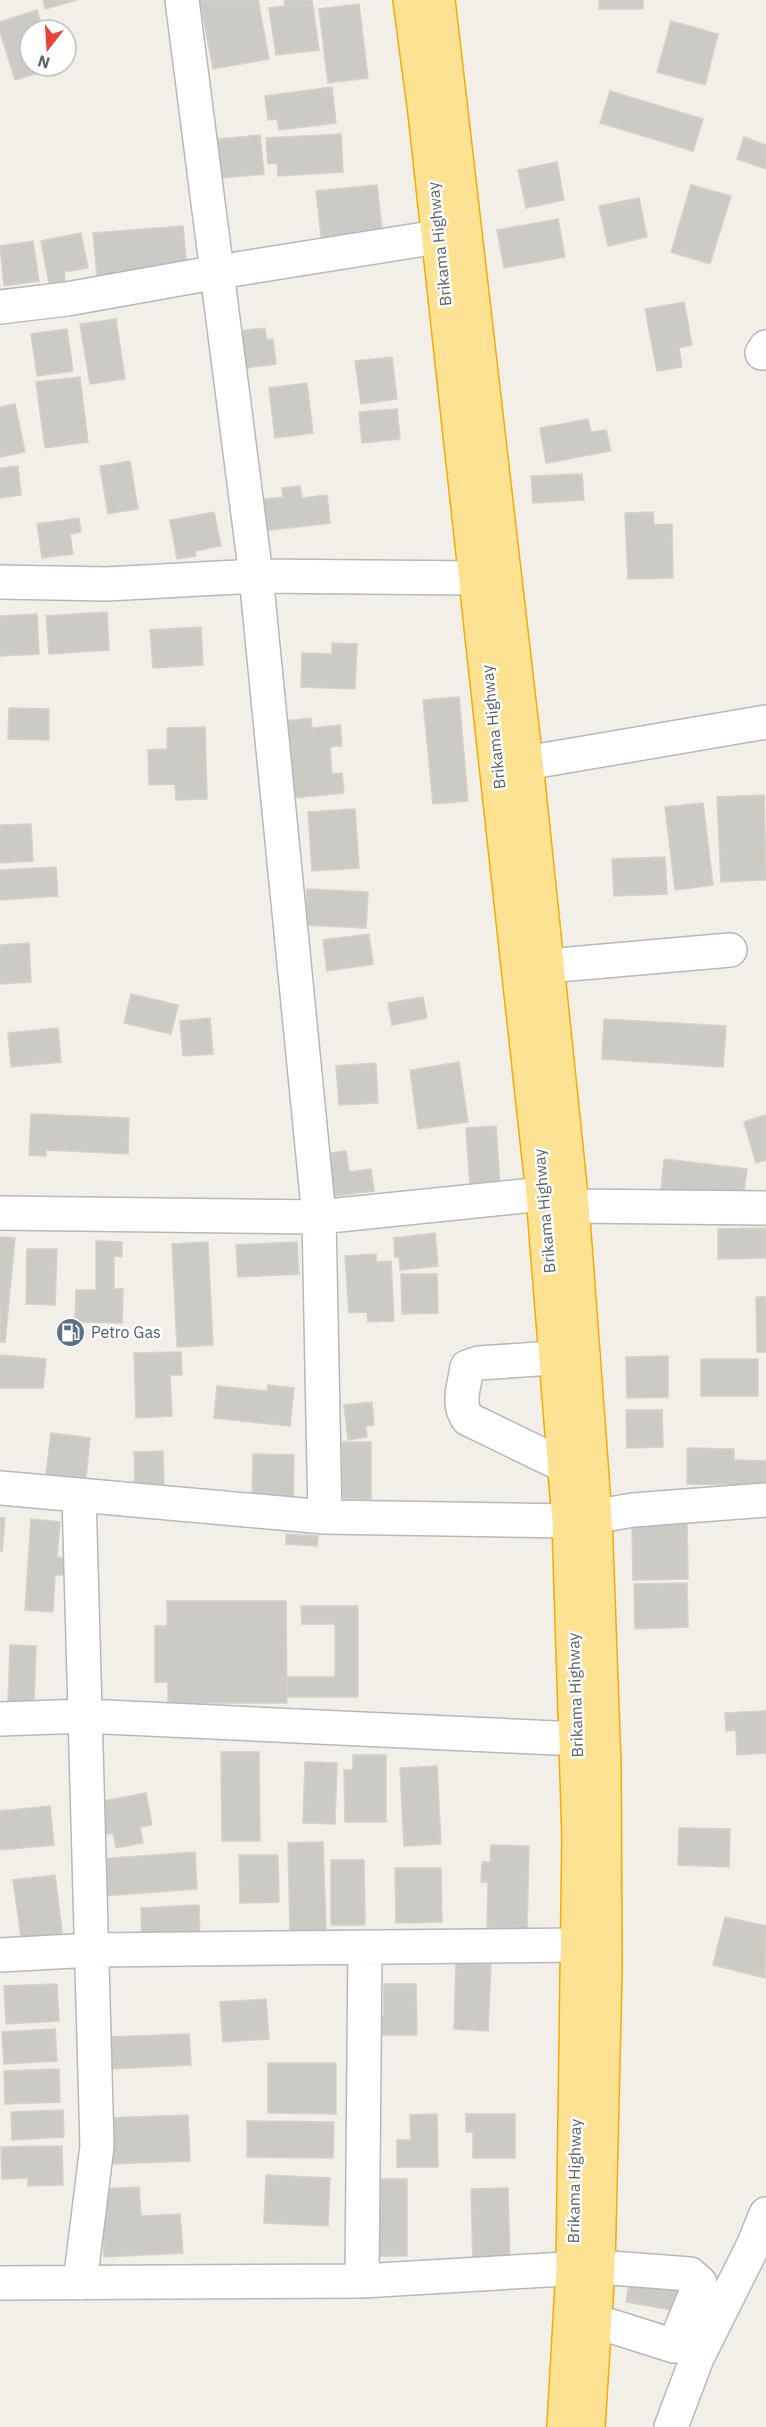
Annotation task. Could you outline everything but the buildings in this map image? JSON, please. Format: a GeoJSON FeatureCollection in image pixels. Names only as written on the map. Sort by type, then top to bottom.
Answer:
{"type":"FeatureCollection","features":[{"type":"Feature","properties":{"kind":"highway","name":"Brikama Highway"},"geometry":{"type":"LineString","coordinates":[[410,0],[476,578],[558,1200]]}},
{"type":"Feature","properties":{"kind":"highway","name":"Brikama Highway"},"geometry":{"type":"LineString","coordinates":[[438,0],[526,763],[547,966],[558,1200],[582,1520],[604,1766],[605,1956],[586,2267],[564,2427]]}},
{"type":"Feature","properties":{"kind":"highway","name":"Brikama Highway"},"geometry":{"type":"LineString","coordinates":[[570,1357],[565,1466],[582,1520],[577,1738],[579,1839],[577,1946],[586,2267],[595,2320],[594,2420]]}},
{"type":"Feature","properties":{"kind":"street"},"geometry":{"type":"LineString","coordinates":[[182,0],[256,576],[319,1217],[325,1517]]}},
{"type":"Feature","properties":{"kind":"street"},"geometry":{"type":"LineString","coordinates":[[0,307],[67,299],[437,237]]}},
{"type":"Feature","properties":{"kind":"street"},"geometry":{"type":"LineString","coordinates":[[0,582],[108,584],[256,576],[476,578]]}},
{"type":"Feature","properties":{"kind":"street"},"geometry":{"type":"LineString","coordinates":[[526,763],[766,722]]}},
{"type":"Feature","properties":{"kind":"street"},"geometry":{"type":"LineString","coordinates":[[547,966],[730,950]]}},
{"type":"Feature","properties":{"kind":"street"},"geometry":{"type":"LineString","coordinates":[[0,1213],[319,1217],[558,1200],[766,1208]]}},
{"type":"Feature","properties":{"kind":"street"},"geometry":{"type":"LineString","coordinates":[[565,1466],[468,1419],[462,1411],[467,1367],[472,1364],[570,1357]]}},
{"type":"Feature","properties":{"kind":"street"},"geometry":{"type":"LineString","coordinates":[[0,1488],[325,1517],[582,1520],[633,1510],[766,1500]]}},
{"type":"Feature","properties":{"kind":"street"},"geometry":{"type":"LineString","coordinates":[[79,1495],[97,2146],[80,2283]]}},
{"type":"Feature","properties":{"kind":"street"},"geometry":{"type":"LineString","coordinates":[[0,1719],[84,1716],[577,1738]]}},
{"type":"Feature","properties":{"kind":"street"},"geometry":{"type":"LineString","coordinates":[[0,1955],[92,1950],[577,1946]]}},
{"type":"Feature","properties":{"kind":"street"},"geometry":{"type":"LineString","coordinates":[[362,2281],[365,1947]]}},
{"type":"Feature","properties":{"kind":"street"},"geometry":{"type":"LineString","coordinates":[[686,2352],[760,2246],[766,2214]]}},
{"type":"Feature","properties":{"kind":"street"},"geometry":{"type":"LineString","coordinates":[[0,2283],[362,2281],[586,2267],[690,2274],[698,2279],[700,2289],[671,2427]]}},
{"type":"Feature","properties":{"kind":"street"},"geometry":{"type":"LineString","coordinates":[[595,2320],[686,2352]]}},
{"type":"Feature","properties":{"kind":"place","name":"Petro Gas"},"geometry":{"type":"Point","coordinates":[70,1332]}}]}
